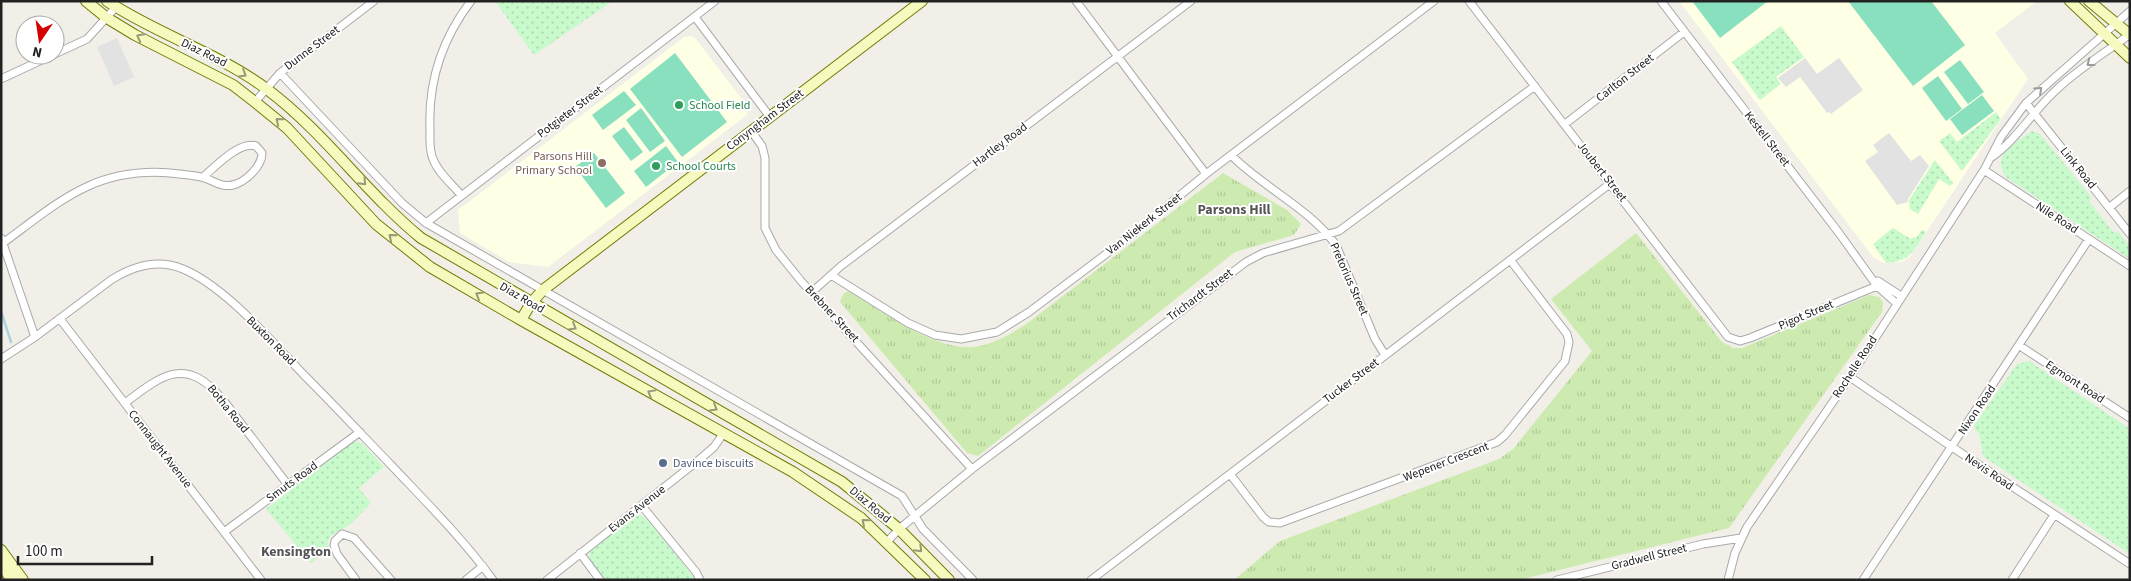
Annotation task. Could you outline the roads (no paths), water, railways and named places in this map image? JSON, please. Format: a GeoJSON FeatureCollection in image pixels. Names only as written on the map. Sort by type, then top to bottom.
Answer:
{"type":"FeatureCollection","features":[{"type":"Feature","properties":{"kind":"street","name":"Diaz Road"},"geometry":{"type":"LineString","coordinates":[[86,1],[107,18],[135,34],[233,84],[287,128],[362,211],[430,267],[793,472],[860,518],[888,542],[926,580]]}},
{"type":"Feature","properties":{"kind":"street","name":"Dunne Street"},"geometry":{"type":"LineString","coordinates":[[255,102],[280,72],[374,1]]}},
{"type":"Feature","properties":{"kind":"street"},"geometry":{"type":"LineString","coordinates":[[461,195],[438,169],[432,159],[430,97],[433,81],[447,39],[454,24],[471,1]]}},
{"type":"Feature","properties":{"kind":"street","name":"Potgieter Street"},"geometry":{"type":"LineString","coordinates":[[426,223],[715,1]]}},
{"type":"Feature","properties":{"kind":"street","name":"Conyngham Street"},"geometry":{"type":"LineString","coordinates":[[521,320],[531,303],[543,290],[922,1]]}},
{"type":"Feature","properties":{"kind":"street"},"geometry":{"type":"LineString","coordinates":[[1076,1],[1206,174]]}},
{"type":"Feature","properties":{"kind":"street","name":"Hartley Road"},"geometry":{"type":"LineString","coordinates":[[812,292],[832,274],[948,184],[1191,1]]}},
{"type":"Feature","properties":{"kind":"street","name":"Van Niekerk Street"},"geometry":{"type":"LineString","coordinates":[[832,274],[922,330],[948,338],[961,339],[997,332],[1030,312],[1134,233],[1206,174],[1434,1]]}},
{"type":"Feature","properties":{"kind":"street","name":"Joubert Street"},"geometry":{"type":"LineString","coordinates":[[1470,1],[1611,183],[1725,335],[1736,341]]}},
{"type":"Feature","properties":{"kind":"street","name":"Kestell Street"},"geometry":{"type":"LineString","coordinates":[[1661,1],[1872,277],[1896,303]]}},
{"type":"Feature","properties":{"kind":"street"},"geometry":{"type":"LineString","coordinates":[[2070,1],[2130,58]]}},
{"type":"Feature","properties":{"kind":"street"},"geometry":{"type":"LineString","coordinates":[[2089,1],[2130,35]]}},
{"type":"Feature","properties":{"kind":"street","name":"Diaz Road"},"geometry":{"type":"LineString","coordinates":[[111,4],[155,30],[232,68],[266,88],[301,118],[388,209],[421,238],[822,469],[863,498],[899,529],[949,580]]}},
{"type":"Feature","properties":{"kind":"street"},"geometry":{"type":"LineString","coordinates":[[1,79],[78,44],[94,32],[107,18],[111,4]]}},
{"type":"Feature","properties":{"kind":"street","name":"Rochelle Road"},"geometry":{"type":"LineString","coordinates":[[1728,580],[1741,538],[1850,377],[1900,296],[1992,158],[2001,137],[2026,103],[2102,33],[2130,11]]}},
{"type":"Feature","properties":{"kind":"street"},"geometry":{"type":"LineString","coordinates":[[695,17],[770,117]]}},
{"type":"Feature","properties":{"kind":"street","name":"Carlton Street"},"geometry":{"type":"LineString","coordinates":[[1564,124],[1684,32]]}},
{"type":"Feature","properties":{"kind":"street","name":"Rochelle Road"},"geometry":{"type":"LineString","coordinates":[[1992,158],[2072,76],[2130,35]]}},
{"type":"Feature","properties":{"kind":"street","name":"Diaz Road"},"geometry":{"type":"LineString","coordinates":[[280,72],[402,203],[426,223],[896,492],[907,501],[914,516],[943,550],[973,580]]}},
{"type":"Feature","properties":{"kind":"street","name":"Trichardt Street"},"geometry":{"type":"LineString","coordinates":[[888,542],[899,529],[972,469],[1246,262],[1263,254],[1329,235],[1347,226],[1535,86]]}},
{"type":"Feature","properties":{"kind":"street","name":"Link Road"},"geometry":{"type":"LineString","coordinates":[[2026,103],[2130,234]]}},
{"type":"Feature","properties":{"kind":"street","name":"Brebner Street"},"geometry":{"type":"LineString","coordinates":[[751,131],[762,146],[764,158],[764,228],[776,250],[790,269],[972,469]]}},
{"type":"Feature","properties":{"kind":"street"},"geometry":{"type":"LineString","coordinates":[[35,337],[2,240],[57,203],[93,182],[112,177],[144,173],[165,173],[203,177],[217,184],[230,186],[244,180],[258,166],[262,153],[256,146],[247,144],[203,177]]}},
{"type":"Feature","properties":{"kind":"street","name":"Pretorius Street"},"geometry":{"type":"LineString","coordinates":[[1232,156],[1250,173],[1314,220],[1329,235],[1336,245],[1375,340],[1386,355]]}},
{"type":"Feature","properties":{"kind":"street","name":"Nile Road"},"geometry":{"type":"LineString","coordinates":[[1984,170],[2130,266]]}},
{"type":"Feature","properties":{"kind":"street","name":"Tucker Street"},"geometry":{"type":"LineString","coordinates":[[1091,580],[1611,183]]}},
{"type":"Feature","properties":{"kind":"street"},"geometry":{"type":"LineString","coordinates":[[2110,207],[2130,191]]}},
{"type":"Feature","properties":{"kind":"street","name":"Nixon Road"},"geometry":{"type":"LineString","coordinates":[[1863,580],[2020,346],[2089,239]]}},
{"type":"Feature","properties":{"kind":"street","name":"Wepener Crescent"},"geometry":{"type":"LineString","coordinates":[[1230,474],[1263,517],[1269,522],[1280,523],[1496,442],[1505,435],[1565,361],[1570,342],[1567,334],[1511,261]]}},
{"type":"Feature","properties":{"kind":"street","name":"Buxton Road"},"geometry":{"type":"LineString","coordinates":[[1,359],[35,337],[111,280],[132,268],[163,264],[181,268],[204,280],[239,309],[441,517],[493,580]]}},
{"type":"Feature","properties":{"kind":"street","name":"Kestell Street"},"geometry":{"type":"LineString","coordinates":[[1879,284],[1900,296]]}},
{"type":"Feature","properties":{"kind":"street","name":"Pigot Street"},"geometry":{"type":"LineString","coordinates":[[1736,341],[1750,338],[1879,284]]}},
{"type":"Feature","properties":{"kind":"street","name":"Connaught Avenue"},"geometry":{"type":"LineString","coordinates":[[60,319],[261,580]]}},
{"type":"Feature","properties":{"kind":"street","name":"Egmont Road"},"geometry":{"type":"LineString","coordinates":[[2020,346],[2130,418]]}},
{"type":"Feature","properties":{"kind":"street","name":"Botha Road"},"geometry":{"type":"LineString","coordinates":[[124,403],[164,376],[183,373],[200,378],[208,383],[219,395],[288,485]]}},
{"type":"Feature","properties":{"kind":"street","name":"Nevis Road"},"geometry":{"type":"LineString","coordinates":[[1850,377],[1952,447],[2130,564]]}},
{"type":"Feature","properties":{"kind":"street","name":"Smuts Road"},"geometry":{"type":"LineString","coordinates":[[224,532],[360,432]]}},
{"type":"Feature","properties":{"kind":"street","name":"Evans Avenue"},"geometry":{"type":"LineString","coordinates":[[547,580],[714,447],[723,434]]}},
{"type":"Feature","properties":{"kind":"street"},"geometry":{"type":"LineString","coordinates":[[642,506],[696,572],[700,580]]}},
{"type":"Feature","properties":{"kind":"street"},"geometry":{"type":"LineString","coordinates":[[2012,580],[2054,515]]}},
{"type":"Feature","properties":{"kind":"street"},"geometry":{"type":"LineString","coordinates":[[356,580],[334,549],[335,541],[342,534],[350,535],[354,538],[391,580]]}},
{"type":"Feature","properties":{"kind":"street","name":"Gradwell Street"},"geometry":{"type":"LineString","coordinates":[[1557,580],[1702,544],[1741,538]]}},
{"type":"Feature","properties":{"kind":"street"},"geometry":{"type":"LineString","coordinates":[[1,550],[23,580]]}},
{"type":"Feature","properties":{"kind":"street"},"geometry":{"type":"LineString","coordinates":[[580,553],[600,580]]}},
{"type":"Feature","properties":{"kind":"street"},"geometry":{"type":"LineString","coordinates":[[1,565],[12,580]]}},
{"type":"Feature","properties":{"kind":"street"},"geometry":{"type":"LineString","coordinates":[[466,580],[483,566]]}},
{"type":"Feature","properties":{"kind":"waterway"},"geometry":{"type":"LineString","coordinates":[[1,311],[11,342]]}},
{"type":"Feature","properties":{"kind":"place","name":"School Field"},"geometry":{"type":"Point","coordinates":[679,105]}},
{"type":"Feature","properties":{"kind":"place","name":"Parsons Hill Primary School"},"geometry":{"type":"Point","coordinates":[602,163]}},
{"type":"Feature","properties":{"kind":"place","name":"School Courts"},"geometry":{"type":"Point","coordinates":[656,166]}},
{"type":"Feature","properties":{"kind":"place","name":"Davince biscuits"},"geometry":{"type":"Point","coordinates":[663,463]}},
{"type":"Feature","properties":{"kind":"district","name":"Parsons Hill"},"geometry":{"type":"Point","coordinates":[1234,210]}},
{"type":"Feature","properties":{"kind":"district","name":"Kensington"},"geometry":{"type":"Point","coordinates":[296,552]}}]}
